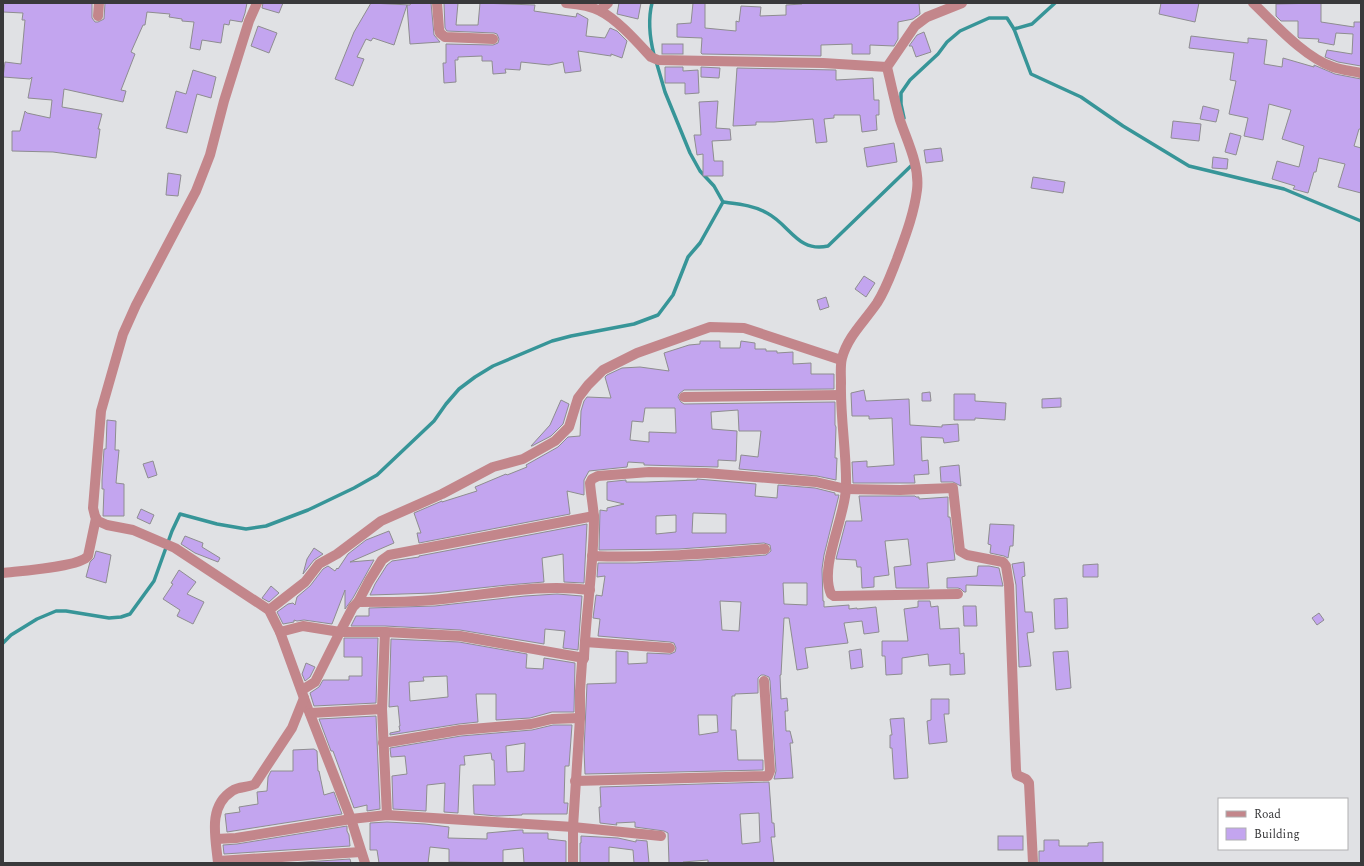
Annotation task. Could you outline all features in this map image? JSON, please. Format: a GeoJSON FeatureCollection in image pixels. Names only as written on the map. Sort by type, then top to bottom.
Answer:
{"type":"FeatureCollection","features":[{"type":"Feature","properties":{"kind":"street"},"geometry":{"type":"LineString","coordinates":[[98,16],[99,3]]}},
{"type":"Feature","properties":{"kind":"street"},"geometry":{"type":"LineString","coordinates":[[3,573],[63,565],[86,559],[88,556],[96,518],[94,508],[101,412],[122,334],[196,191],[210,154],[224,101],[249,21],[257,3]]}},
{"type":"Feature","properties":{"kind":"street"},"geometry":{"type":"LineString","coordinates":[[437,3],[439,29],[440,33],[445,37],[493,39]]}},
{"type":"Feature","properties":{"kind":"street"},"geometry":{"type":"LineString","coordinates":[[566,3],[600,10],[624,30],[651,57],[658,60],[824,63],[887,67]]}},
{"type":"Feature","properties":{"kind":"street"},"geometry":{"type":"LineString","coordinates":[[600,10],[608,3]]}},
{"type":"Feature","properties":{"kind":"street"},"geometry":{"type":"LineString","coordinates":[[958,594],[839,596],[831,594],[829,590],[828,573],[833,545],[842,515],[846,489],[840,395],[841,360],[849,339],[877,303],[889,280],[908,228],[917,188],[913,157],[900,118],[887,67],[915,26],[927,17],[962,3]]}},
{"type":"Feature","properties":{"kind":"street"},"geometry":{"type":"LineString","coordinates":[[1253,3],[1286,35],[1317,59],[1333,67],[1361,73]]}},
{"type":"Feature","properties":{"kind":"street"},"geometry":{"type":"LineString","coordinates":[[270,612],[305,582],[319,564],[337,554],[381,521],[442,494],[493,467],[523,459],[555,441],[569,427],[578,398],[588,385],[603,370],[637,353],[710,327],[744,328],[841,360]]}},
{"type":"Feature","properties":{"kind":"street"},"geometry":{"type":"LineString","coordinates":[[684,397],[840,395]]}},
{"type":"Feature","properties":{"kind":"street"},"geometry":{"type":"LineString","coordinates":[[573,863],[573,827],[580,718],[580,691],[590,590],[594,516],[590,484],[592,479],[598,476],[650,472],[706,473],[816,482],[846,489],[900,490],[953,488],[960,551],[967,555],[1003,562],[1006,566],[1009,585],[1016,770],[1018,775],[1030,783],[1033,863]]}},
{"type":"Feature","properties":{"kind":"street"},"geometry":{"type":"LineString","coordinates":[[361,852],[218,862],[215,818],[218,808],[225,797],[240,788],[256,784],[292,728],[343,631],[353,607],[358,602],[368,581],[382,560],[390,555],[594,516]]}},
{"type":"Feature","properties":{"kind":"street"},"geometry":{"type":"LineString","coordinates":[[96,518],[98,521],[107,525],[133,530],[174,548],[270,612],[278,629],[351,819],[365,863]]}},
{"type":"Feature","properties":{"kind":"street"},"geometry":{"type":"LineString","coordinates":[[592,556],[640,558],[765,549]]}},
{"type":"Feature","properties":{"kind":"street"},"geometry":{"type":"LineString","coordinates":[[358,602],[398,602],[458,598],[501,591],[536,588],[570,587],[590,590]]}},
{"type":"Feature","properties":{"kind":"street"},"geometry":{"type":"LineString","coordinates":[[278,629],[303,626],[343,631],[460,636],[584,658]]}},
{"type":"Feature","properties":{"kind":"street"},"geometry":{"type":"LineString","coordinates":[[385,632],[382,710],[387,815]]}},
{"type":"Feature","properties":{"kind":"street"},"geometry":{"type":"LineString","coordinates":[[585,642],[670,648]]}},
{"type":"Feature","properties":{"kind":"street"},"geometry":{"type":"LineString","coordinates":[[575,781],[768,776],[770,771],[764,681]]}},
{"type":"Feature","properties":{"kind":"street"},"geometry":{"type":"LineString","coordinates":[[306,703],[382,710]]}},
{"type":"Feature","properties":{"kind":"street"},"geometry":{"type":"LineString","coordinates":[[384,743],[460,730],[531,724],[552,719],[580,718]]}},
{"type":"Feature","properties":{"kind":"street"},"geometry":{"type":"LineString","coordinates":[[216,839],[239,837],[351,819],[387,815],[573,827],[661,836]]}},
{"type":"Feature","properties":{"kind":"building"},"geometry":{"type":"Polygon","coordinates":[[[3,3],[92,3],[92,18],[95,22],[98,22],[104,19],[105,3],[247,3],[242,22],[230,20],[229,25],[224,24],[221,43],[202,40],[200,50],[190,48],[194,22],[182,21],[182,19],[169,17],[170,14],[147,12],[145,25],[143,25],[131,52],[135,54],[121,90],[126,91],[123,102],[64,89],[62,107],[102,114],[98,129],[100,129],[96,158],[53,152],[12,151],[12,131],[20,131],[25,111],[27,113],[50,118],[52,100],[28,98],[32,77],[30,79],[3,77],[5,62],[21,64],[25,20],[22,20],[23,13],[3,12],[3,3]]]}},
{"type":"Feature","properties":{"kind":"building"},"geometry":{"type":"Polygon","coordinates":[[[263,3],[283,3],[279,13],[262,8],[263,3]]]}},
{"type":"Feature","properties":{"kind":"building"},"geometry":{"type":"Polygon","coordinates":[[[371,3],[410,5],[411,3],[431,3],[434,35],[440,42],[410,44],[407,5],[394,45],[373,38],[371,41],[366,39],[357,57],[364,59],[353,86],[335,79],[354,32],[371,3]]]}},
{"type":"Feature","properties":{"kind":"building"},"geometry":{"type":"Polygon","coordinates":[[[444,3],[458,3],[456,25],[478,25],[480,3],[535,5],[534,11],[576,17],[577,13],[588,19],[586,36],[605,38],[610,28],[617,31],[627,41],[622,58],[611,54],[611,56],[578,51],[581,71],[565,73],[563,62],[549,65],[521,62],[520,70],[505,69],[506,73],[493,74],[492,61],[482,61],[482,56],[458,57],[458,60],[455,60],[456,82],[444,83],[443,63],[446,63],[446,44],[493,45],[498,43],[499,39],[497,34],[494,33],[447,31],[445,28],[444,3]]]}},
{"type":"Feature","properties":{"kind":"building"},"geometry":{"type":"Polygon","coordinates":[[[619,3],[641,3],[638,19],[617,14],[619,3]]]}},
{"type":"Feature","properties":{"kind":"building"},"geometry":{"type":"Polygon","coordinates":[[[693,3],[705,3],[705,28],[736,31],[736,21],[739,22],[741,6],[761,7],[760,16],[786,15],[786,5],[802,4],[801,3],[919,3],[920,14],[913,19],[898,22],[898,39],[894,46],[870,45],[870,54],[852,54],[852,44],[821,45],[821,56],[702,54],[702,38],[677,37],[677,24],[691,23],[693,3]]]}},
{"type":"Feature","properties":{"kind":"building"},"geometry":{"type":"Polygon","coordinates":[[[1161,3],[1199,3],[1195,22],[1159,14],[1161,3]]]}},
{"type":"Feature","properties":{"kind":"building"},"geometry":{"type":"Polygon","coordinates":[[[1321,3],[1321,22],[1354,27],[1354,22],[1361,22],[1361,66],[1338,62],[1325,57],[1327,50],[1352,54],[1353,34],[1336,33],[1334,45],[1318,42],[1319,39],[1299,38],[1298,21],[1281,21],[1276,16],[1276,4],[1321,3]]]}},
{"type":"Feature","properties":{"kind":"building"},"geometry":{"type":"Polygon","coordinates":[[[258,26],[277,33],[269,53],[251,46],[258,26]]]}},
{"type":"Feature","properties":{"kind":"building"},"geometry":{"type":"Polygon","coordinates":[[[924,32],[931,52],[916,57],[912,46],[909,46],[917,35],[924,32]]]}},
{"type":"Feature","properties":{"kind":"building"},"geometry":{"type":"Polygon","coordinates":[[[1191,36],[1248,43],[1248,38],[1267,40],[1264,64],[1282,67],[1283,58],[1314,67],[1314,65],[1335,74],[1361,79],[1361,129],[1359,129],[1354,146],[1361,148],[1361,193],[1338,187],[1345,164],[1319,158],[1316,172],[1314,172],[1308,193],[1293,189],[1295,186],[1272,179],[1277,161],[1299,167],[1304,146],[1282,139],[1291,110],[1269,104],[1263,140],[1244,136],[1248,118],[1229,114],[1236,81],[1230,80],[1234,53],[1189,48],[1191,36]]]}},
{"type":"Feature","properties":{"kind":"building"},"geometry":{"type":"Polygon","coordinates":[[[662,44],[683,44],[683,54],[662,54],[662,44]]]}},
{"type":"Feature","properties":{"kind":"building"},"geometry":{"type":"Polygon","coordinates":[[[665,67],[683,67],[683,71],[698,70],[699,93],[685,94],[685,83],[665,83],[665,67]]]}},
{"type":"Feature","properties":{"kind":"building"},"geometry":{"type":"Polygon","coordinates":[[[701,67],[720,68],[719,78],[701,77],[701,67]]]}},
{"type":"Feature","properties":{"kind":"building"},"geometry":{"type":"Polygon","coordinates":[[[737,68],[836,70],[836,80],[873,78],[874,100],[879,100],[879,115],[876,115],[877,130],[862,132],[860,115],[834,115],[834,118],[824,119],[827,142],[816,143],[813,119],[756,122],[756,125],[733,126],[737,68]]]}},
{"type":"Feature","properties":{"kind":"building"},"geometry":{"type":"Polygon","coordinates":[[[193,70],[216,77],[211,98],[197,94],[187,133],[166,128],[176,91],[186,94],[193,70]]]}},
{"type":"Feature","properties":{"kind":"building"},"geometry":{"type":"Polygon","coordinates":[[[718,101],[716,128],[730,129],[731,140],[712,141],[714,161],[723,161],[723,176],[703,176],[703,154],[697,155],[694,135],[701,135],[699,102],[718,101]]]}},
{"type":"Feature","properties":{"kind":"building"},"geometry":{"type":"Polygon","coordinates":[[[1203,106],[1219,110],[1216,122],[1200,119],[1203,106]]]}},
{"type":"Feature","properties":{"kind":"building"},"geometry":{"type":"Polygon","coordinates":[[[1173,121],[1201,124],[1199,141],[1171,138],[1173,121]]]}},
{"type":"Feature","properties":{"kind":"building"},"geometry":{"type":"Polygon","coordinates":[[[1230,133],[1241,136],[1236,155],[1225,152],[1230,133]]]}},
{"type":"Feature","properties":{"kind":"building"},"geometry":{"type":"Polygon","coordinates":[[[894,143],[897,162],[867,167],[864,148],[894,143]]]}},
{"type":"Feature","properties":{"kind":"building"},"geometry":{"type":"Polygon","coordinates":[[[941,148],[943,161],[926,163],[924,150],[941,148]]]}},
{"type":"Feature","properties":{"kind":"building"},"geometry":{"type":"Polygon","coordinates":[[[1213,157],[1228,159],[1227,169],[1212,168],[1213,157]]]}},
{"type":"Feature","properties":{"kind":"building"},"geometry":{"type":"Polygon","coordinates":[[[168,173],[181,175],[178,196],[166,195],[168,173]]]}},
{"type":"Feature","properties":{"kind":"building"},"geometry":{"type":"Polygon","coordinates":[[[1033,177],[1065,182],[1063,193],[1031,188],[1033,177]]]}},
{"type":"Feature","properties":{"kind":"building"},"geometry":{"type":"Polygon","coordinates":[[[864,276],[875,283],[866,297],[855,289],[864,276]]]}},
{"type":"Feature","properties":{"kind":"building"},"geometry":{"type":"Polygon","coordinates":[[[826,297],[829,307],[820,310],[817,300],[826,297]]]}},
{"type":"Feature","properties":{"kind":"building"},"geometry":{"type":"Polygon","coordinates":[[[700,341],[720,341],[720,348],[740,348],[741,341],[755,343],[755,349],[777,351],[777,353],[793,352],[793,364],[811,363],[811,374],[834,374],[834,389],[684,390],[678,397],[684,404],[835,402],[835,458],[837,458],[836,480],[817,476],[739,469],[741,455],[758,457],[761,431],[739,431],[738,410],[711,412],[712,429],[737,431],[736,461],[718,460],[718,467],[644,465],[644,463],[628,462],[627,467],[589,471],[584,480],[584,495],[567,491],[570,514],[419,543],[417,533],[421,533],[414,513],[442,501],[477,491],[475,487],[527,467],[526,465],[558,447],[568,437],[580,436],[581,411],[587,397],[611,398],[605,377],[607,375],[622,368],[640,367],[669,371],[664,353],[689,345],[700,344],[700,341]],[[645,408],[643,422],[632,421],[630,440],[649,442],[649,432],[676,433],[675,408],[645,408]]]}},
{"type":"Feature","properties":{"kind":"building"},"geometry":{"type":"Polygon","coordinates":[[[864,390],[866,401],[909,399],[910,425],[942,427],[942,425],[958,424],[959,441],[944,443],[943,438],[921,437],[922,461],[928,460],[929,474],[914,475],[915,483],[853,483],[852,462],[867,461],[867,467],[894,465],[892,418],[869,419],[869,416],[852,416],[851,393],[864,390]]]}},
{"type":"Feature","properties":{"kind":"building"},"geometry":{"type":"Polygon","coordinates":[[[930,392],[931,401],[922,401],[922,393],[930,392]]]}},
{"type":"Feature","properties":{"kind":"building"},"geometry":{"type":"Polygon","coordinates":[[[954,394],[975,394],[975,401],[1006,403],[1005,420],[975,418],[975,420],[954,420],[954,394]]]}},
{"type":"Feature","properties":{"kind":"building"},"geometry":{"type":"Polygon","coordinates":[[[1061,398],[1061,407],[1042,408],[1042,399],[1061,398]]]}},
{"type":"Feature","properties":{"kind":"building"},"geometry":{"type":"Polygon","coordinates":[[[561,400],[569,404],[563,424],[551,436],[531,446],[550,425],[561,400]]]}},
{"type":"Feature","properties":{"kind":"building"},"geometry":{"type":"Polygon","coordinates":[[[107,420],[116,421],[115,450],[119,450],[116,483],[124,484],[124,516],[103,516],[104,489],[102,489],[102,480],[104,449],[106,449],[107,420]]]}},
{"type":"Feature","properties":{"kind":"building"},"geometry":{"type":"Polygon","coordinates":[[[153,461],[157,475],[148,478],[143,464],[153,461]]]}},
{"type":"Feature","properties":{"kind":"building"},"geometry":{"type":"Polygon","coordinates":[[[959,465],[961,486],[953,482],[941,482],[940,467],[959,465]]]}},
{"type":"Feature","properties":{"kind":"building"},"geometry":{"type":"Polygon","coordinates":[[[626,480],[626,482],[646,482],[697,480],[756,484],[755,496],[777,498],[778,485],[815,488],[839,495],[822,569],[824,607],[849,605],[849,609],[857,609],[876,607],[879,632],[864,634],[862,621],[844,623],[848,643],[805,648],[808,668],[797,670],[789,618],[784,618],[780,675],[781,699],[787,698],[788,711],[785,711],[786,731],[790,731],[793,743],[790,743],[793,778],[774,779],[776,771],[770,681],[769,677],[764,675],[761,675],[758,678],[758,693],[735,694],[735,696],[732,696],[731,730],[736,730],[738,760],[763,760],[763,770],[585,774],[584,750],[587,684],[616,683],[616,651],[628,652],[628,664],[647,663],[647,653],[670,654],[675,652],[676,648],[674,643],[670,642],[598,636],[600,619],[593,618],[596,595],[602,596],[605,576],[597,577],[598,563],[701,560],[766,555],[771,551],[770,545],[764,543],[679,549],[599,550],[600,510],[607,511],[607,508],[624,504],[607,500],[607,482],[626,480]],[[693,513],[692,533],[726,533],[726,514],[693,513]],[[676,515],[656,516],[656,534],[676,532],[676,515]],[[783,583],[784,604],[807,605],[807,583],[783,583]],[[720,601],[722,630],[739,631],[741,602],[720,601]],[[698,715],[699,735],[718,732],[717,715],[698,715]]]}},
{"type":"Feature","properties":{"kind":"building"},"geometry":{"type":"Polygon","coordinates":[[[859,496],[915,496],[919,497],[919,499],[948,497],[948,517],[950,517],[955,560],[927,563],[929,588],[896,588],[894,567],[911,565],[908,539],[885,541],[889,575],[874,577],[874,587],[862,588],[861,567],[857,567],[856,560],[836,559],[846,521],[862,521],[859,496]]]}},
{"type":"Feature","properties":{"kind":"building"},"geometry":{"type":"Polygon","coordinates":[[[141,509],[154,515],[150,524],[137,518],[141,509]]]}},
{"type":"Feature","properties":{"kind":"building"},"geometry":{"type":"Polygon","coordinates":[[[587,524],[584,583],[564,582],[563,554],[542,558],[544,582],[434,593],[370,595],[387,565],[392,561],[587,524]]]}},
{"type":"Feature","properties":{"kind":"building"},"geometry":{"type":"Polygon","coordinates":[[[990,524],[1014,525],[1013,546],[1010,546],[1008,558],[990,553],[991,545],[988,544],[990,524]]]}},
{"type":"Feature","properties":{"kind":"building"},"geometry":{"type":"Polygon","coordinates":[[[389,531],[394,543],[350,562],[374,560],[353,598],[345,609],[345,590],[332,624],[294,620],[294,622],[283,624],[277,612],[288,604],[293,603],[295,605],[297,597],[310,586],[323,569],[328,566],[335,571],[348,554],[366,540],[389,531]]]}},
{"type":"Feature","properties":{"kind":"building"},"geometry":{"type":"Polygon","coordinates":[[[185,536],[203,543],[202,547],[220,558],[218,562],[195,553],[181,544],[185,536]]]}},
{"type":"Feature","properties":{"kind":"building"},"geometry":{"type":"Polygon","coordinates":[[[314,548],[323,554],[314,560],[303,574],[307,559],[314,548]]]}},
{"type":"Feature","properties":{"kind":"building"},"geometry":{"type":"Polygon","coordinates":[[[96,551],[111,555],[106,583],[86,577],[90,562],[94,558],[96,551]]]}},
{"type":"Feature","properties":{"kind":"building"},"geometry":{"type":"Polygon","coordinates":[[[1024,562],[1025,576],[1022,577],[1025,612],[1032,612],[1034,632],[1027,633],[1031,666],[1019,667],[1016,585],[1012,564],[1024,562]]]}},
{"type":"Feature","properties":{"kind":"building"},"geometry":{"type":"Polygon","coordinates":[[[1098,564],[1098,577],[1083,577],[1083,565],[1098,564]]]}},
{"type":"Feature","properties":{"kind":"building"},"geometry":{"type":"Polygon","coordinates":[[[978,566],[999,568],[1003,586],[966,585],[966,592],[958,588],[947,588],[947,578],[977,576],[978,566]]]}},
{"type":"Feature","properties":{"kind":"building"},"geometry":{"type":"Polygon","coordinates":[[[179,570],[196,582],[187,594],[204,602],[193,624],[177,616],[180,610],[163,599],[173,584],[171,583],[179,570]]]}},
{"type":"Feature","properties":{"kind":"building"},"geometry":{"type":"Polygon","coordinates":[[[271,586],[279,593],[269,602],[262,598],[271,586]]]}},
{"type":"Feature","properties":{"kind":"building"},"geometry":{"type":"Polygon","coordinates":[[[557,594],[582,596],[578,650],[563,648],[565,631],[545,629],[544,644],[460,630],[385,626],[351,626],[356,616],[369,616],[369,608],[435,606],[557,594]]]}},
{"type":"Feature","properties":{"kind":"building"},"geometry":{"type":"Polygon","coordinates":[[[1067,598],[1068,628],[1055,629],[1054,599],[1067,598]]]}},
{"type":"Feature","properties":{"kind":"building"},"geometry":{"type":"Polygon","coordinates":[[[918,601],[930,601],[931,607],[938,606],[940,629],[959,628],[960,654],[964,653],[965,674],[950,675],[950,664],[929,666],[928,654],[902,658],[902,674],[886,675],[885,656],[882,656],[882,641],[908,641],[904,609],[918,607],[918,601]]]}},
{"type":"Feature","properties":{"kind":"building"},"geometry":{"type":"Polygon","coordinates":[[[963,606],[976,606],[977,626],[964,626],[963,606]]]}},
{"type":"Feature","properties":{"kind":"building"},"geometry":{"type":"Polygon","coordinates":[[[1319,613],[1324,620],[1317,625],[1312,618],[1319,613]]]}},
{"type":"Feature","properties":{"kind":"building"},"geometry":{"type":"Polygon","coordinates":[[[344,638],[378,638],[376,703],[314,706],[310,693],[319,687],[323,680],[349,680],[349,676],[362,676],[362,657],[344,657],[344,638]]]}},
{"type":"Feature","properties":{"kind":"building"},"geometry":{"type":"Polygon","coordinates":[[[391,639],[459,642],[527,654],[526,668],[543,669],[544,658],[575,663],[574,712],[552,712],[530,718],[496,720],[496,694],[476,694],[478,722],[390,735],[390,733],[400,731],[400,726],[398,706],[389,707],[391,639]],[[447,676],[423,677],[424,681],[409,682],[410,701],[448,697],[447,676]]]}},
{"type":"Feature","properties":{"kind":"building"},"geometry":{"type":"Polygon","coordinates":[[[861,649],[863,667],[851,669],[849,651],[861,649]]]}},
{"type":"Feature","properties":{"kind":"building"},"geometry":{"type":"Polygon","coordinates":[[[1068,651],[1071,688],[1056,690],[1053,652],[1068,651]]]}},
{"type":"Feature","properties":{"kind":"building"},"geometry":{"type":"Polygon","coordinates":[[[306,663],[315,667],[310,677],[305,681],[302,674],[306,663]]]}},
{"type":"Feature","properties":{"kind":"building"},"geometry":{"type":"Polygon","coordinates":[[[931,699],[949,699],[949,714],[944,714],[947,742],[929,744],[927,721],[931,720],[931,699]]]}},
{"type":"Feature","properties":{"kind":"building"},"geometry":{"type":"Polygon","coordinates":[[[376,716],[380,809],[367,811],[367,805],[354,808],[333,751],[331,751],[319,719],[376,716]]]}},
{"type":"Feature","properties":{"kind":"building"},"geometry":{"type":"Polygon","coordinates":[[[904,718],[908,778],[894,779],[892,748],[890,748],[890,735],[892,735],[890,719],[904,718]]]}},
{"type":"Feature","properties":{"kind":"building"},"geometry":{"type":"Polygon","coordinates":[[[553,725],[572,725],[569,766],[565,766],[564,803],[568,803],[567,814],[522,814],[497,816],[474,814],[473,785],[495,785],[494,760],[492,760],[491,753],[464,756],[465,765],[460,765],[458,813],[444,812],[445,783],[427,785],[426,811],[393,809],[392,776],[407,774],[405,756],[391,757],[390,748],[461,736],[532,730],[553,725]],[[525,743],[506,746],[507,772],[524,771],[525,743]]]}},
{"type":"Feature","properties":{"kind":"building"},"geometry":{"type":"Polygon","coordinates":[[[314,749],[317,751],[318,771],[324,795],[334,792],[342,814],[227,832],[225,814],[240,812],[239,807],[258,804],[257,792],[267,791],[268,777],[271,771],[293,771],[293,750],[314,749]]]}},
{"type":"Feature","properties":{"kind":"building"},"geometry":{"type":"Polygon","coordinates":[[[769,782],[772,823],[774,823],[775,837],[771,837],[774,863],[708,863],[708,860],[669,863],[668,833],[664,831],[635,827],[635,822],[616,823],[617,825],[600,823],[600,787],[769,782]],[[759,813],[740,814],[742,844],[760,842],[759,813]]]}},
{"type":"Feature","properties":{"kind":"building"},"geometry":{"type":"Polygon","coordinates":[[[387,822],[449,827],[448,838],[487,839],[487,833],[520,830],[523,830],[523,833],[548,833],[548,839],[566,841],[566,863],[524,863],[523,848],[503,850],[503,863],[449,862],[449,849],[430,847],[428,863],[379,863],[377,850],[370,850],[370,823],[387,822]]]}},
{"type":"Feature","properties":{"kind":"building"},"geometry":{"type":"Polygon","coordinates":[[[347,826],[350,846],[224,854],[223,845],[347,826]]]}},
{"type":"Feature","properties":{"kind":"building"},"geometry":{"type":"Polygon","coordinates":[[[581,836],[618,838],[636,842],[636,840],[647,841],[649,863],[634,863],[633,850],[609,847],[609,863],[580,863],[581,836]]]}},
{"type":"Feature","properties":{"kind":"building"},"geometry":{"type":"Polygon","coordinates":[[[998,836],[1023,836],[1023,850],[998,850],[998,836]]]}},
{"type":"Feature","properties":{"kind":"building"},"geometry":{"type":"Polygon","coordinates":[[[1044,840],[1059,840],[1059,846],[1088,846],[1088,843],[1103,842],[1103,863],[1039,863],[1039,851],[1044,851],[1044,840]]]}},
{"type":"Feature","properties":{"kind":"building"},"geometry":{"type":"Polygon","coordinates":[[[350,859],[351,863],[290,863],[350,859]]]}},
{"type":"Feature","properties":{"kind":"waterway"},"geometry":{"type":"LineString","coordinates":[[652,3],[650,29],[654,55]]}},
{"type":"Feature","properties":{"kind":"waterway"},"geometry":{"type":"LineString","coordinates":[[1014,29],[1032,24],[1055,3]]}},
{"type":"Feature","properties":{"kind":"waterway"},"geometry":{"type":"LineString","coordinates":[[904,118],[901,104],[901,93],[910,80],[938,54],[947,42],[960,31],[989,18],[1007,18],[1014,29],[1031,74],[1081,97],[1123,126],[1189,166],[1284,189],[1361,221]]}},
{"type":"Feature","properties":{"kind":"waterway"},"geometry":{"type":"LineString","coordinates":[[3,643],[11,635],[37,619],[56,611],[66,611],[109,618],[121,617],[130,614],[154,581],[172,531],[180,514],[217,524],[246,529],[266,526],[308,510],[377,475],[434,421],[459,389],[493,366],[552,341],[634,324],[658,315],[673,295],[688,257],[700,243],[723,202],[714,186],[700,171],[690,153],[665,92],[656,61]]}},
{"type":"Feature","properties":{"kind":"waterway"},"geometry":{"type":"LineString","coordinates":[[723,202],[745,205],[762,210],[775,218],[802,242],[818,247],[828,246],[913,164]]}}]}
